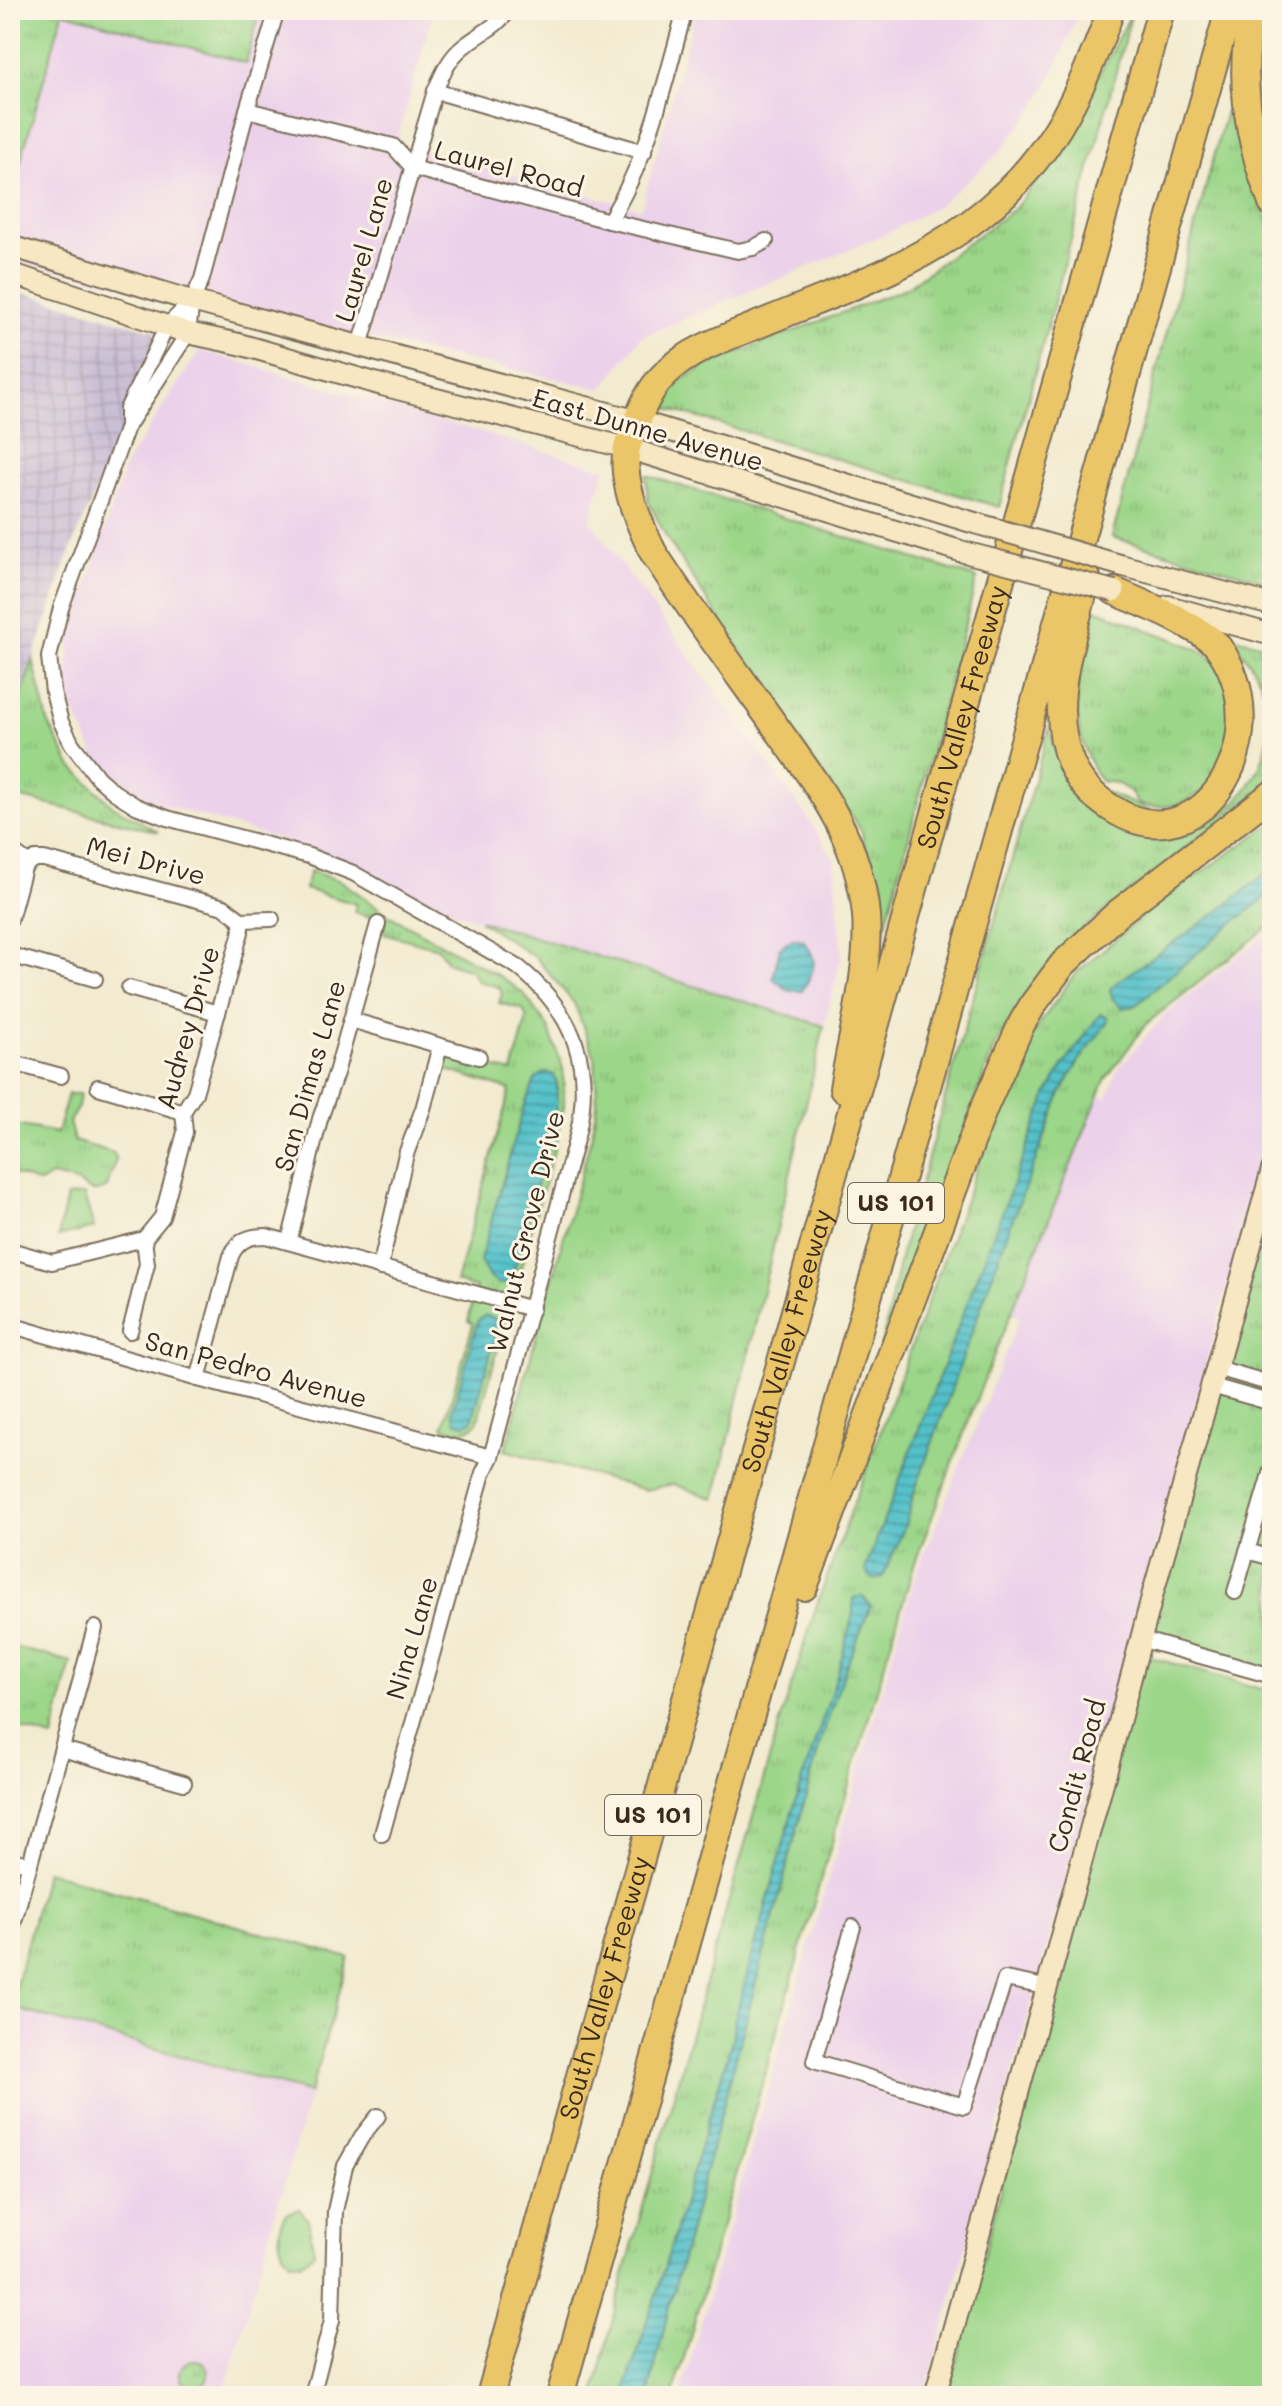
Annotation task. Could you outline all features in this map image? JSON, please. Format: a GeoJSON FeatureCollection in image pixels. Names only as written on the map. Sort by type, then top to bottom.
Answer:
{"type":"FeatureCollection","features":[{"type":"Feature","properties":{"kind":"highway"},"geometry":{"type":"LineString","coordinates":[[817,1233],[865,962],[866,916],[858,868],[840,821],[825,797],[653,552],[642,530],[629,487],[627,448],[642,407],[664,375],[694,353],[897,267],[949,238],[994,203],[1033,163],[1062,124],[1085,80],[1111,10]]}},
{"type":"Feature","properties":{"kind":"highway","name":"South Valley Freeway"},"geometry":{"type":"LineString","coordinates":[[490,2396],[1161,10]]}},
{"type":"Feature","properties":{"kind":"highway","name":"US 101"},"geometry":{"type":"LineString","coordinates":[[560,2396],[1229,10]]}},
{"type":"Feature","properties":{"kind":"highway"},"geometry":{"type":"LineString","coordinates":[[1252,10],[1244,53],[1245,99],[1258,166],[1272,203]]}},
{"type":"Feature","properties":{"kind":"highway"},"geometry":{"type":"LineString","coordinates":[[1114,591],[1175,618],[1206,636],[1240,669],[1252,694],[1257,709],[1257,739],[1248,768],[1223,797],[1194,815],[1166,822],[1144,822],[1126,817],[1107,805],[1086,788],[1071,763],[1063,728],[1063,695],[1069,655],[1090,566],[1122,390]]}},
{"type":"Feature","properties":{"kind":"highway"},"geometry":{"type":"LineString","coordinates":[[774,1638],[799,1601],[984,1108],[1011,1043],[1034,1003],[1063,964],[1100,928],[1272,794]]}},
{"type":"Feature","properties":{"kind":"main road","name":"East Dunne Avenue"},"geometry":{"type":"LineString","coordinates":[[10,246],[192,301],[638,421],[968,521],[1272,605]]}},
{"type":"Feature","properties":{"kind":"main road"},"geometry":{"type":"LineString","coordinates":[[10,258],[38,266],[47,266],[58,260]]}},
{"type":"Feature","properties":{"kind":"main road","name":"East Dunne Avenue"},"geometry":{"type":"LineString","coordinates":[[10,273],[188,333],[627,448],[960,551],[1272,635]]}},
{"type":"Feature","properties":{"kind":"main road","name":"Condit Road"},"geometry":{"type":"LineString","coordinates":[[935,2396],[1140,1639],[1272,1170]]}},
{"type":"Feature","properties":{"kind":"street","name":"Walnut Grove Drive"},"geometry":{"type":"LineString","coordinates":[[277,10],[202,279],[192,301],[188,333],[127,427],[61,608],[49,657],[53,692],[61,722],[72,744],[98,778],[114,792],[136,806],[167,818],[309,856],[353,873],[518,967],[555,1003],[568,1024],[578,1048],[584,1094],[583,1115],[491,1457]]}},
{"type":"Feature","properties":{"kind":"street","name":"Laurel Lane"},"geometry":{"type":"LineString","coordinates":[[360,346],[443,71],[461,48],[501,21],[509,10]]}},
{"type":"Feature","properties":{"kind":"street"},"geometry":{"type":"LineString","coordinates":[[609,221],[627,192],[644,152],[682,11]]}},
{"type":"Feature","properties":{"kind":"street"},"geometry":{"type":"LineString","coordinates":[[435,91],[644,152]]}},
{"type":"Feature","properties":{"kind":"street","name":"Laurel Road"},"geometry":{"type":"LineString","coordinates":[[247,110],[393,146],[413,168],[609,221],[738,251],[766,241]]}},
{"type":"Feature","properties":{"kind":"street","name":"Walnut Grove Drive"},"geometry":{"type":"LineString","coordinates":[[127,427],[127,409],[167,326],[192,301]]}},
{"type":"Feature","properties":{"kind":"street"},"geometry":{"type":"LineString","coordinates":[[10,850],[28,863],[10,920]]}},
{"type":"Feature","properties":{"kind":"street","name":"Mei Drive"},"geometry":{"type":"LineString","coordinates":[[28,863],[44,859],[87,870],[224,907],[241,920],[272,919]]}},
{"type":"Feature","properties":{"kind":"street","name":"Audrey Drive"},"geometry":{"type":"LineString","coordinates":[[144,1239],[162,1217],[185,1132],[183,1112],[195,1093],[241,932],[241,920]]}},
{"type":"Feature","properties":{"kind":"street","name":"San Dimas Lane"},"geometry":{"type":"LineString","coordinates":[[289,1242],[320,1119],[378,924]]}},
{"type":"Feature","properties":{"kind":"street"},"geometry":{"type":"LineString","coordinates":[[10,955],[95,979]]}},
{"type":"Feature","properties":{"kind":"street"},"geometry":{"type":"LineString","coordinates":[[129,988],[218,1013]]}},
{"type":"Feature","properties":{"kind":"street"},"geometry":{"type":"LineString","coordinates":[[351,1020],[479,1057]]}},
{"type":"Feature","properties":{"kind":"street"},"geometry":{"type":"LineString","coordinates":[[380,1268],[406,1154],[423,1109],[440,1046]]}},
{"type":"Feature","properties":{"kind":"street"},"geometry":{"type":"LineString","coordinates":[[10,1062],[61,1076]]}},
{"type":"Feature","properties":{"kind":"street"},"geometry":{"type":"LineString","coordinates":[[98,1087],[183,1112]]}},
{"type":"Feature","properties":{"kind":"street"},"geometry":{"type":"LineString","coordinates":[[198,1379],[231,1256],[236,1245],[250,1236],[266,1236],[532,1309]]}},
{"type":"Feature","properties":{"kind":"street"},"geometry":{"type":"LineString","coordinates":[[10,1250],[52,1262],[144,1239],[147,1264],[130,1331]]}},
{"type":"Feature","properties":{"kind":"street","name":"San Pedro Avenue"},"geometry":{"type":"LineString","coordinates":[[10,1325],[491,1457]]}},
{"type":"Feature","properties":{"kind":"street"},"geometry":{"type":"LineString","coordinates":[[1215,1377],[1272,1384]]}},
{"type":"Feature","properties":{"kind":"street"},"geometry":{"type":"LineString","coordinates":[[1215,1377],[1272,1403]]}},
{"type":"Feature","properties":{"kind":"street","name":"Nina Lane"},"geometry":{"type":"LineString","coordinates":[[382,1834],[483,1473],[491,1457]]}},
{"type":"Feature","properties":{"kind":"street"},"geometry":{"type":"LineString","coordinates":[[1235,1592],[1272,1467]]}},
{"type":"Feature","properties":{"kind":"street"},"geometry":{"type":"LineString","coordinates":[[1247,1551],[1272,1558]]}},
{"type":"Feature","properties":{"kind":"street"},"geometry":{"type":"LineString","coordinates":[[10,1936],[95,1628]]}},
{"type":"Feature","properties":{"kind":"street"},"geometry":{"type":"LineString","coordinates":[[1140,1639],[1272,1676]]}},
{"type":"Feature","properties":{"kind":"street"},"geometry":{"type":"LineString","coordinates":[[62,1749],[184,1783]]}},
{"type":"Feature","properties":{"kind":"street"},"geometry":{"type":"LineString","coordinates":[[10,1859],[30,1865]]}},
{"type":"Feature","properties":{"kind":"street"},"geometry":{"type":"LineString","coordinates":[[853,1927],[814,2061],[964,2106],[1005,1979],[1045,1987]]}},
{"type":"Feature","properties":{"kind":"street"},"geometry":{"type":"LineString","coordinates":[[312,2396],[332,2320],[335,2211],[345,2166],[378,2116]]}},
{"type":"Feature","properties":{"kind":"street"},"geometry":{"type":"LineString","coordinates":[[10,2393],[21,2396]]}},
{"type":"Feature","properties":{"kind":"shaded area"},"geometry":{"type":"Polygon","coordinates":[[[260,10],[434,10],[396,144],[641,209],[696,10],[1079,10],[1058,63],[1035,107],[998,154],[939,205],[886,234],[641,337],[602,389],[10,261],[10,198],[63,12],[245,63],[260,10]]]}},
{"type":"Feature","properties":{"kind":"shaded area"},"geometry":{"type":"Polygon","coordinates":[[[10,289],[165,334],[72,546],[10,735],[10,289]]]}},
{"type":"Feature","properties":{"kind":"shaded area"},"geometry":{"type":"Polygon","coordinates":[[[200,350],[605,469],[590,521],[807,817],[834,859],[842,955],[824,1026],[431,905],[354,862],[151,801],[97,761],[67,694],[70,639],[126,463],[200,350]]]}},
{"type":"Feature","properties":{"kind":"shaded area"},"geometry":{"type":"Polygon","coordinates":[[[1272,929],[1272,1124],[925,2396],[680,2396],[914,1579],[1020,1317],[1003,1311],[1090,1094],[1107,1098],[1117,1070],[1166,1013],[1272,929]]]}},
{"type":"Feature","properties":{"kind":"shaded area"},"geometry":{"type":"Polygon","coordinates":[[[46,1871],[349,1958],[223,2396],[64,2396],[10,2380],[10,2003],[46,1871]]]}},
{"type":"Feature","properties":{"kind":"green space"},"geometry":{"type":"Polygon","coordinates":[[[10,10],[260,10],[246,63],[63,12],[10,198],[10,10]]]}},
{"type":"Feature","properties":{"kind":"green space"},"geometry":{"type":"Polygon","coordinates":[[[1266,10],[1272,10],[1272,163],[1265,130],[1262,86],[1266,10]]]}},
{"type":"Feature","properties":{"kind":"green space"},"geometry":{"type":"Polygon","coordinates":[[[1132,12],[999,507],[659,406],[668,388],[709,364],[906,288],[1015,208],[1056,156],[1132,12]]]}},
{"type":"Feature","properties":{"kind":"green space"},"geometry":{"type":"Polygon","coordinates":[[[1226,111],[1272,231],[1272,583],[1112,537],[1226,111]]]}},
{"type":"Feature","properties":{"kind":"green space"},"geometry":{"type":"Polygon","coordinates":[[[646,475],[977,578],[881,942],[862,832],[667,538],[648,501],[646,475]]]}},
{"type":"Feature","properties":{"kind":"green space"},"geometry":{"type":"Polygon","coordinates":[[[1090,607],[1198,649],[1216,662],[1240,702],[1212,787],[1178,805],[1156,807],[1138,804],[1130,791],[1116,783],[1101,781],[1081,738],[1078,717],[1079,674],[1090,607]]]}},
{"type":"Feature","properties":{"kind":"green space"},"geometry":{"type":"Polygon","coordinates":[[[1228,636],[1272,647],[1272,780],[1072,937],[1035,980],[993,1050],[880,1365],[877,1365],[901,1254],[1049,728],[1067,777],[1191,827],[1217,816],[1248,787],[1263,758],[1269,726],[1269,709],[1262,685],[1250,663],[1228,636]]]}},
{"type":"Feature","properties":{"kind":"green space"},"geometry":{"type":"Polygon","coordinates":[[[33,659],[48,722],[71,766],[113,806],[159,832],[10,795],[10,735],[33,659]]]}},
{"type":"Feature","properties":{"kind":"green space"},"geometry":{"type":"Polygon","coordinates":[[[1272,824],[1272,924],[1146,1024],[1105,1080],[984,1380],[914,1565],[673,2396],[594,2396],[625,2271],[699,2005],[817,1604],[1019,1053],[1075,974],[1161,900],[1272,824]]]}},
{"type":"Feature","properties":{"kind":"green space"},"geometry":{"type":"Polygon","coordinates":[[[310,871],[341,881],[390,916],[501,977],[523,993],[548,1027],[563,1068],[564,1107],[555,1146],[477,1423],[465,1431],[443,1427],[473,1324],[468,1321],[476,1288],[456,1282],[510,1090],[441,1068],[445,1055],[512,1072],[527,1018],[523,1009],[499,1003],[502,993],[499,987],[477,981],[471,970],[448,963],[438,948],[383,933],[385,921],[354,912],[356,904],[305,889],[310,871]]]}},
{"type":"Feature","properties":{"kind":"green space"},"geometry":{"type":"Polygon","coordinates":[[[479,920],[824,1026],[715,1499],[673,1484],[645,1490],[505,1450],[591,1138],[597,1103],[595,1058],[574,1003],[536,958],[479,920]]]}},
{"type":"Feature","properties":{"kind":"green space"},"geometry":{"type":"Polygon","coordinates":[[[68,1094],[80,1094],[78,1107],[69,1122],[74,1141],[114,1153],[116,1159],[107,1187],[97,1191],[51,1176],[40,1183],[10,1173],[10,1132],[17,1125],[57,1133],[68,1094]]]}},
{"type":"Feature","properties":{"kind":"green space"},"geometry":{"type":"Polygon","coordinates":[[[84,1195],[94,1228],[58,1237],[67,1197],[84,1195]]]}},
{"type":"Feature","properties":{"kind":"green space"},"geometry":{"type":"Polygon","coordinates":[[[1272,1196],[1272,1669],[1149,1634],[1272,1196]]]}},
{"type":"Feature","properties":{"kind":"green space"},"geometry":{"type":"Polygon","coordinates":[[[10,1646],[71,1662],[53,1738],[10,1726],[10,1646]]]}},
{"type":"Feature","properties":{"kind":"green space"},"geometry":{"type":"Polygon","coordinates":[[[1136,1653],[1272,1692],[1272,2396],[948,2396],[1136,1653]]]}},
{"type":"Feature","properties":{"kind":"green space"},"geometry":{"type":"Polygon","coordinates":[[[46,1871],[349,1958],[310,2093],[10,2007],[46,1871]]]}},
{"type":"Feature","properties":{"kind":"green space"},"geometry":{"type":"Polygon","coordinates":[[[299,2209],[308,2219],[314,2253],[300,2263],[290,2261],[285,2256],[279,2239],[286,2214],[299,2209]]]}},
{"type":"Feature","properties":{"kind":"green space"},"geometry":{"type":"Polygon","coordinates":[[[194,2360],[204,2364],[208,2374],[204,2384],[194,2388],[184,2384],[180,2374],[184,2364],[194,2360]]]}},
{"type":"Feature","properties":{"kind":"water"},"geometry":{"type":"Polygon","coordinates":[[[1272,868],[1272,893],[1135,1006],[1122,1008],[1112,998],[1110,989],[1116,983],[1223,908],[1272,868]]]}},
{"type":"Feature","properties":{"kind":"water"},"geometry":{"type":"Polygon","coordinates":[[[792,939],[804,941],[814,961],[802,991],[789,991],[773,978],[780,947],[792,939]]]}},
{"type":"Feature","properties":{"kind":"water"},"geometry":{"type":"Polygon","coordinates":[[[1100,1014],[1108,1018],[1107,1023],[1062,1091],[1009,1229],[905,1526],[883,1577],[872,1579],[865,1570],[1047,1095],[1100,1014]]]}},
{"type":"Feature","properties":{"kind":"water"},"geometry":{"type":"Polygon","coordinates":[[[546,1072],[554,1075],[557,1084],[557,1107],[512,1279],[498,1284],[489,1277],[480,1261],[523,1109],[536,1078],[546,1072]]]}},
{"type":"Feature","properties":{"kind":"water"},"geometry":{"type":"Polygon","coordinates":[[[485,1315],[494,1318],[498,1327],[472,1421],[466,1424],[456,1422],[452,1412],[478,1320],[485,1315]]]}},
{"type":"Feature","properties":{"kind":"water"},"geometry":{"type":"Polygon","coordinates":[[[863,1597],[871,1606],[822,1736],[648,2396],[623,2396],[732,2040],[735,2018],[793,1809],[837,1675],[853,1614],[853,1598],[863,1597]]]}}]}
